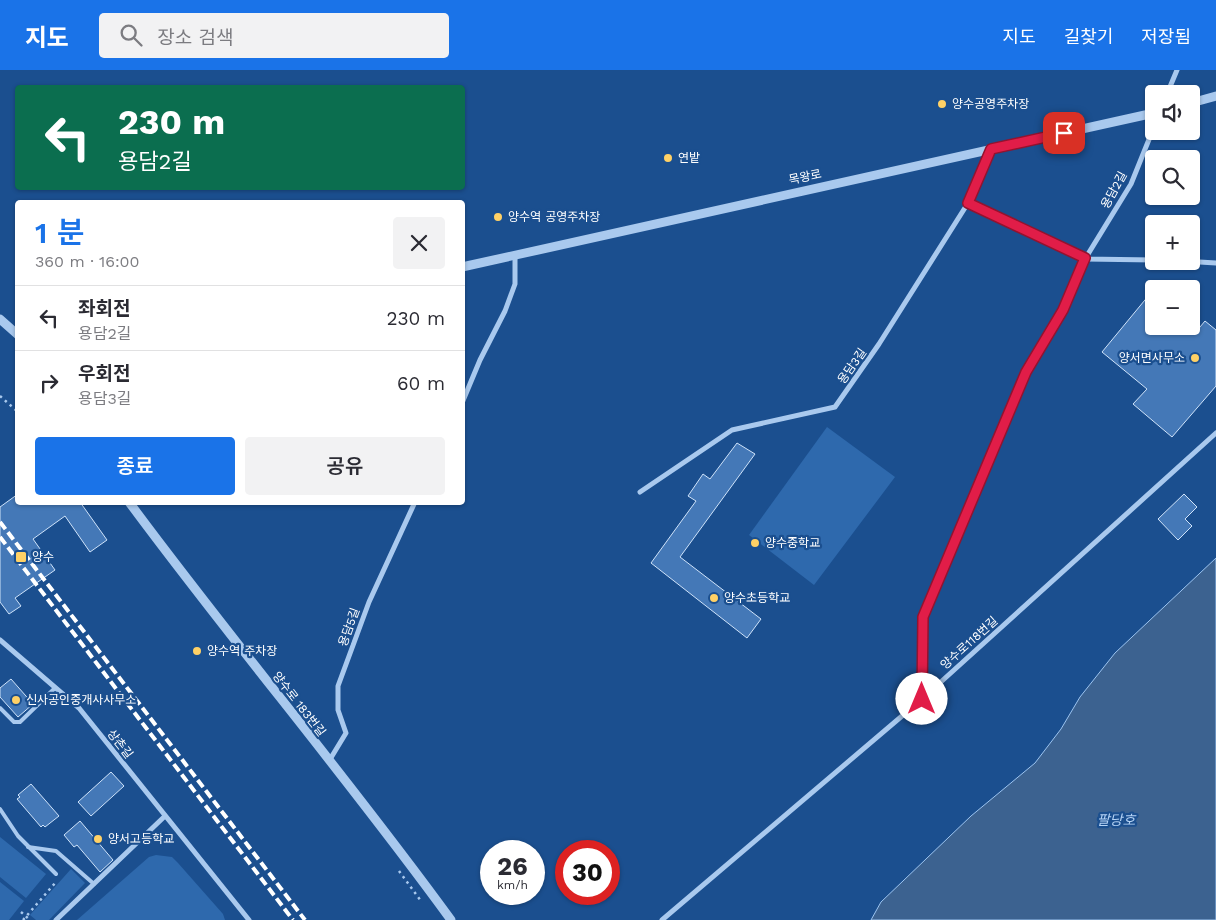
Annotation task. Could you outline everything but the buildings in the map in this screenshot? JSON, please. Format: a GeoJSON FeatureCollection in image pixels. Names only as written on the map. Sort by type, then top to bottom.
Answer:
{"type":"FeatureCollection","features":[{"type":"Feature","properties":{"kind":"street"},"geometry":{"type":"LineString","coordinates":[[1171,85],[1177,70]]}},
{"type":"Feature","properties":{"kind":"street"},"geometry":{"type":"LineString","coordinates":[[1200,100],[1216,96]]}},
{"type":"Feature","properties":{"kind":"street","name":"목왕로"},"geometry":{"type":"LineString","coordinates":[[465,266],[1145,115]]}},
{"type":"Feature","properties":{"kind":"street","name":"용담2길"},"geometry":{"type":"LineString","coordinates":[[922,699],[923,617],[1026,372],[1063,310],[1085,258],[1131,184],[1149,140]]}},
{"type":"Feature","properties":{"kind":"street","name":"용담3길"},"geometry":{"type":"LineString","coordinates":[[640,492],[732,430],[835,407],[879,344],[968,203],[991,149]]}},
{"type":"Feature","properties":{"kind":"street"},"geometry":{"type":"LineString","coordinates":[[968,203],[1085,258],[1145,260]]}},
{"type":"Feature","properties":{"kind":"street"},"geometry":{"type":"LineString","coordinates":[[465,396],[480,360],[505,311],[515,284],[515,254]]}},
{"type":"Feature","properties":{"kind":"street"},"geometry":{"type":"LineString","coordinates":[[1200,262],[1216,263]]}},
{"type":"Feature","properties":{"kind":"street"},"geometry":{"type":"LineString","coordinates":[[0,319],[15,333]]}},
{"type":"Feature","properties":{"kind":"street","name":"양수로118번길"},"geometry":{"type":"LineString","coordinates":[[662,920],[922,699],[1216,434]]}},
{"type":"Feature","properties":{"kind":"street","name":"양수로 183번길"},"geometry":{"type":"LineString","coordinates":[[132,505],[198,595],[415,871],[451,920]]}},
{"type":"Feature","properties":{"kind":"street","name":"용담5길"},"geometry":{"type":"LineString","coordinates":[[329,762],[346,733],[338,710],[338,686],[368,602],[414,505]]}},
{"type":"Feature","properties":{"kind":"street","name":"상촌길"},"geometry":{"type":"LineString","coordinates":[[0,640],[79,708],[249,920]]}},
{"type":"Feature","properties":{"kind":"street"},"geometry":{"type":"LineString","coordinates":[[56,920],[165,816]]}},
{"type":"Feature","properties":{"kind":"lane"},"geometry":{"type":"LineString","coordinates":[[0,708],[14,722],[20,722],[55,688]]}},
{"type":"Feature","properties":{"kind":"lane"},"geometry":{"type":"LineString","coordinates":[[0,808],[18,836],[56,874]]}},
{"type":"Feature","properties":{"kind":"lane"},"geometry":{"type":"LineString","coordinates":[[28,847],[56,850],[94,884]]}},
{"type":"Feature","properties":{"kind":"path"},"geometry":{"type":"LineString","coordinates":[[0,396],[15,409]]}},
{"type":"Feature","properties":{"kind":"path"},"geometry":{"type":"LineString","coordinates":[[23,920],[59,879]]}},
{"type":"Feature","properties":{"kind":"path"},"geometry":{"type":"LineString","coordinates":[[21,912],[30,920]]}},
{"type":"Feature","properties":{"kind":"shaded area"},"geometry":{"type":"Polygon","coordinates":[[[827,427],[895,477],[814,585],[749,535],[827,427]]]}},
{"type":"Feature","properties":{"kind":"shaded area"},"geometry":{"type":"Polygon","coordinates":[[[0,837],[46,874],[26,898],[0,877],[0,837]]]}},
{"type":"Feature","properties":{"kind":"shaded area"},"geometry":{"type":"Polygon","coordinates":[[[156,855],[172,857],[223,914],[225,920],[77,920],[149,857],[156,855]]]}},
{"type":"Feature","properties":{"kind":"shaded area"},"geometry":{"type":"Polygon","coordinates":[[[71,869],[85,883],[49,920],[36,920],[30,915],[71,869]]]}},
{"type":"Feature","properties":{"kind":"shaded area"},"geometry":{"type":"Polygon","coordinates":[[[0,882],[24,901],[9,920],[0,920],[0,882]]]}},
{"type":"Feature","properties":{"kind":"water","name":"팔당호"},"geometry":{"type":"Polygon","coordinates":[[[1216,558],[1216,920],[871,920],[881,902],[971,816],[1035,763],[1061,729],[1080,697],[1115,653],[1216,558]]]}},
{"type":"Feature","properties":{"kind":"railway"},"geometry":{"type":"LineString","coordinates":[[0,522],[305,920]]}},
{"type":"Feature","properties":{"kind":"railway"},"geometry":{"type":"LineString","coordinates":[[0,537],[293,920]]}},
{"type":"Feature","properties":{"kind":"place","name":"양수공영주차장"},"geometry":{"type":"Point","coordinates":[942,104]}},
{"type":"Feature","properties":{"kind":"place","name":"연밭"},"geometry":{"type":"Point","coordinates":[668,158]}},
{"type":"Feature","properties":{"kind":"place","name":"양수역 공영주차장"},"geometry":{"type":"Point","coordinates":[498,217]}},
{"type":"Feature","properties":{"kind":"place","name":"양서면사무소"},"geometry":{"type":"Point","coordinates":[1195,358]}},
{"type":"Feature","properties":{"kind":"place","name":"양수중학교"},"geometry":{"type":"Point","coordinates":[755,543]}},
{"type":"Feature","properties":{"kind":"place","name":"양수"},"geometry":{"type":"Point","coordinates":[21,557]}},
{"type":"Feature","properties":{"kind":"place","name":"양수초등학교"},"geometry":{"type":"Point","coordinates":[714,598]}},
{"type":"Feature","properties":{"kind":"place","name":"양수역 주차장"},"geometry":{"type":"Point","coordinates":[197,651]}},
{"type":"Feature","properties":{"kind":"place","name":"신사공인중개사사무소"},"geometry":{"type":"Point","coordinates":[16,700]}},
{"type":"Feature","properties":{"kind":"place","name":"양서고등학교"},"geometry":{"type":"Point","coordinates":[98,839]}},
{"type":"Feature","properties":{"kind":"route"},"geometry":{"type":"LineString","coordinates":[[922,699],[923,617],[1026,372],[1063,310],[1085,258],[968,203],[991,149],[1064,133]]}}]}
